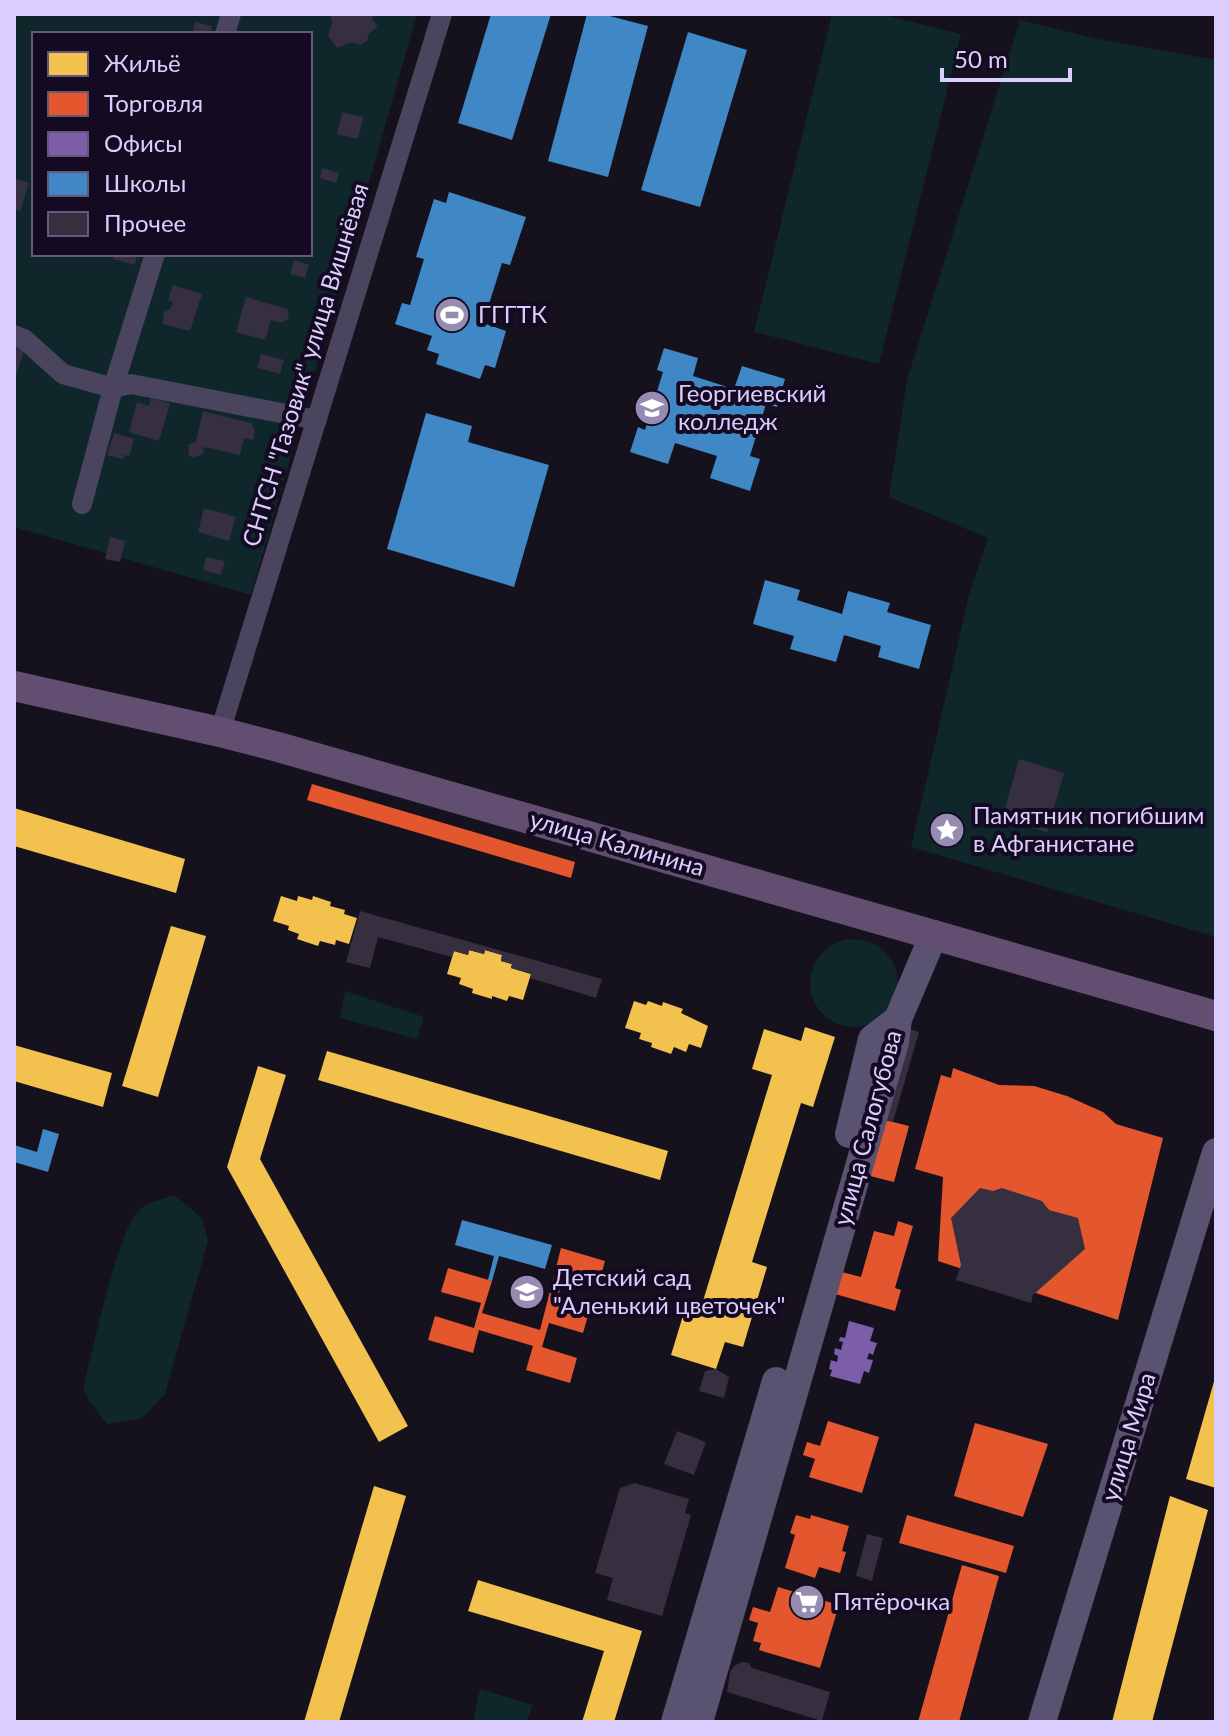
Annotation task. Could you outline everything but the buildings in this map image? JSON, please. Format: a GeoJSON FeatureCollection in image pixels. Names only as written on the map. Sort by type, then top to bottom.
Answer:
{"type":"FeatureCollection","features":[{"type":"Feature","properties":{"kind":"main road","name":"улица Калинина"},"geometry":{"type":"LineString","coordinates":[[14,686],[220,732],[1216,1016]]}},
{"type":"Feature","properties":{"kind":"street","name":"СНТСН \"Газовик\" улица Вишнёвая"},"geometry":{"type":"LineString","coordinates":[[220,732],[442,14]]}},
{"type":"Feature","properties":{"kind":"street"},"geometry":{"type":"LineString","coordinates":[[82,504],[113,388],[154,256]]}},
{"type":"Feature","properties":{"kind":"street"},"geometry":{"type":"LineString","coordinates":[[14,335],[24,339],[63,374],[113,388],[131,384],[317,420]]}},
{"type":"Feature","properties":{"kind":"street"},"geometry":{"type":"LineString","coordinates":[[898,1019],[934,934]]}},
{"type":"Feature","properties":{"kind":"street","name":"улица Салогубова"},"geometry":{"type":"LineString","coordinates":[[675,1722],[854,1119],[872,1039],[898,1019]]}},
{"type":"Feature","properties":{"kind":"street","name":"улица Салогубова"},"geometry":{"type":"LineString","coordinates":[[699,1722],[895,1042],[898,1019]]}},
{"type":"Feature","properties":{"kind":"street","name":"улица Мира"},"geometry":{"type":"LineString","coordinates":[[1042,1722],[1216,1152]]}},
{"type":"Feature","properties":{"kind":"green space"},"geometry":{"type":"Polygon","coordinates":[[[14,14],[417,14],[251,595],[14,527],[14,14]]]}},
{"type":"Feature","properties":{"kind":"green space"},"geometry":{"type":"Polygon","coordinates":[[[832,14],[880,14],[961,34],[879,364],[754,332],[832,14]]]}},
{"type":"Feature","properties":{"kind":"green space"},"geometry":{"type":"Polygon","coordinates":[[[1020,20],[1098,39],[1216,60],[1216,937],[911,847],[969,595],[988,538],[889,497],[907,380],[1020,20]]]}},
{"type":"Feature","properties":{"kind":"green space"},"geometry":{"type":"Polygon","coordinates":[[[854,939],[871,943],[885,952],[894,966],[898,983],[894,1000],[885,1014],[871,1023],[854,1027],[837,1023],[823,1014],[814,1000],[810,983],[814,966],[823,952],[837,943],[854,939]]]}},
{"type":"Feature","properties":{"kind":"green space"},"geometry":{"type":"Polygon","coordinates":[[[345,991],[424,1017],[417,1039],[340,1018],[345,991]]]}},
{"type":"Feature","properties":{"kind":"green space"},"geometry":{"type":"Polygon","coordinates":[[[174,1195],[202,1218],[208,1241],[165,1394],[141,1419],[107,1424],[83,1388],[114,1266],[131,1222],[139,1210],[174,1195]]]}},
{"type":"Feature","properties":{"kind":"green space"},"geometry":{"type":"Polygon","coordinates":[[[480,1689],[533,1705],[526,1722],[473,1722],[480,1689]]]}},
{"type":"Feature","properties":{"kind":"place","name":"ГГГТК"},"geometry":{"type":"Point","coordinates":[452,315]}},
{"type":"Feature","properties":{"kind":"place","name":"Георгиевский колледж"},"geometry":{"type":"Point","coordinates":[652,408]}},
{"type":"Feature","properties":{"kind":"place","name":"Памятник погибшим в Афганистане"},"geometry":{"type":"Point","coordinates":[947,830]}},
{"type":"Feature","properties":{"kind":"place","name":"Детский сад \"Аленький цветочек\""},"geometry":{"type":"Point","coordinates":[527,1292]}},
{"type":"Feature","properties":{"kind":"place","name":"Пятёрочка"},"geometry":{"type":"Point","coordinates":[807,1602]}}]}
